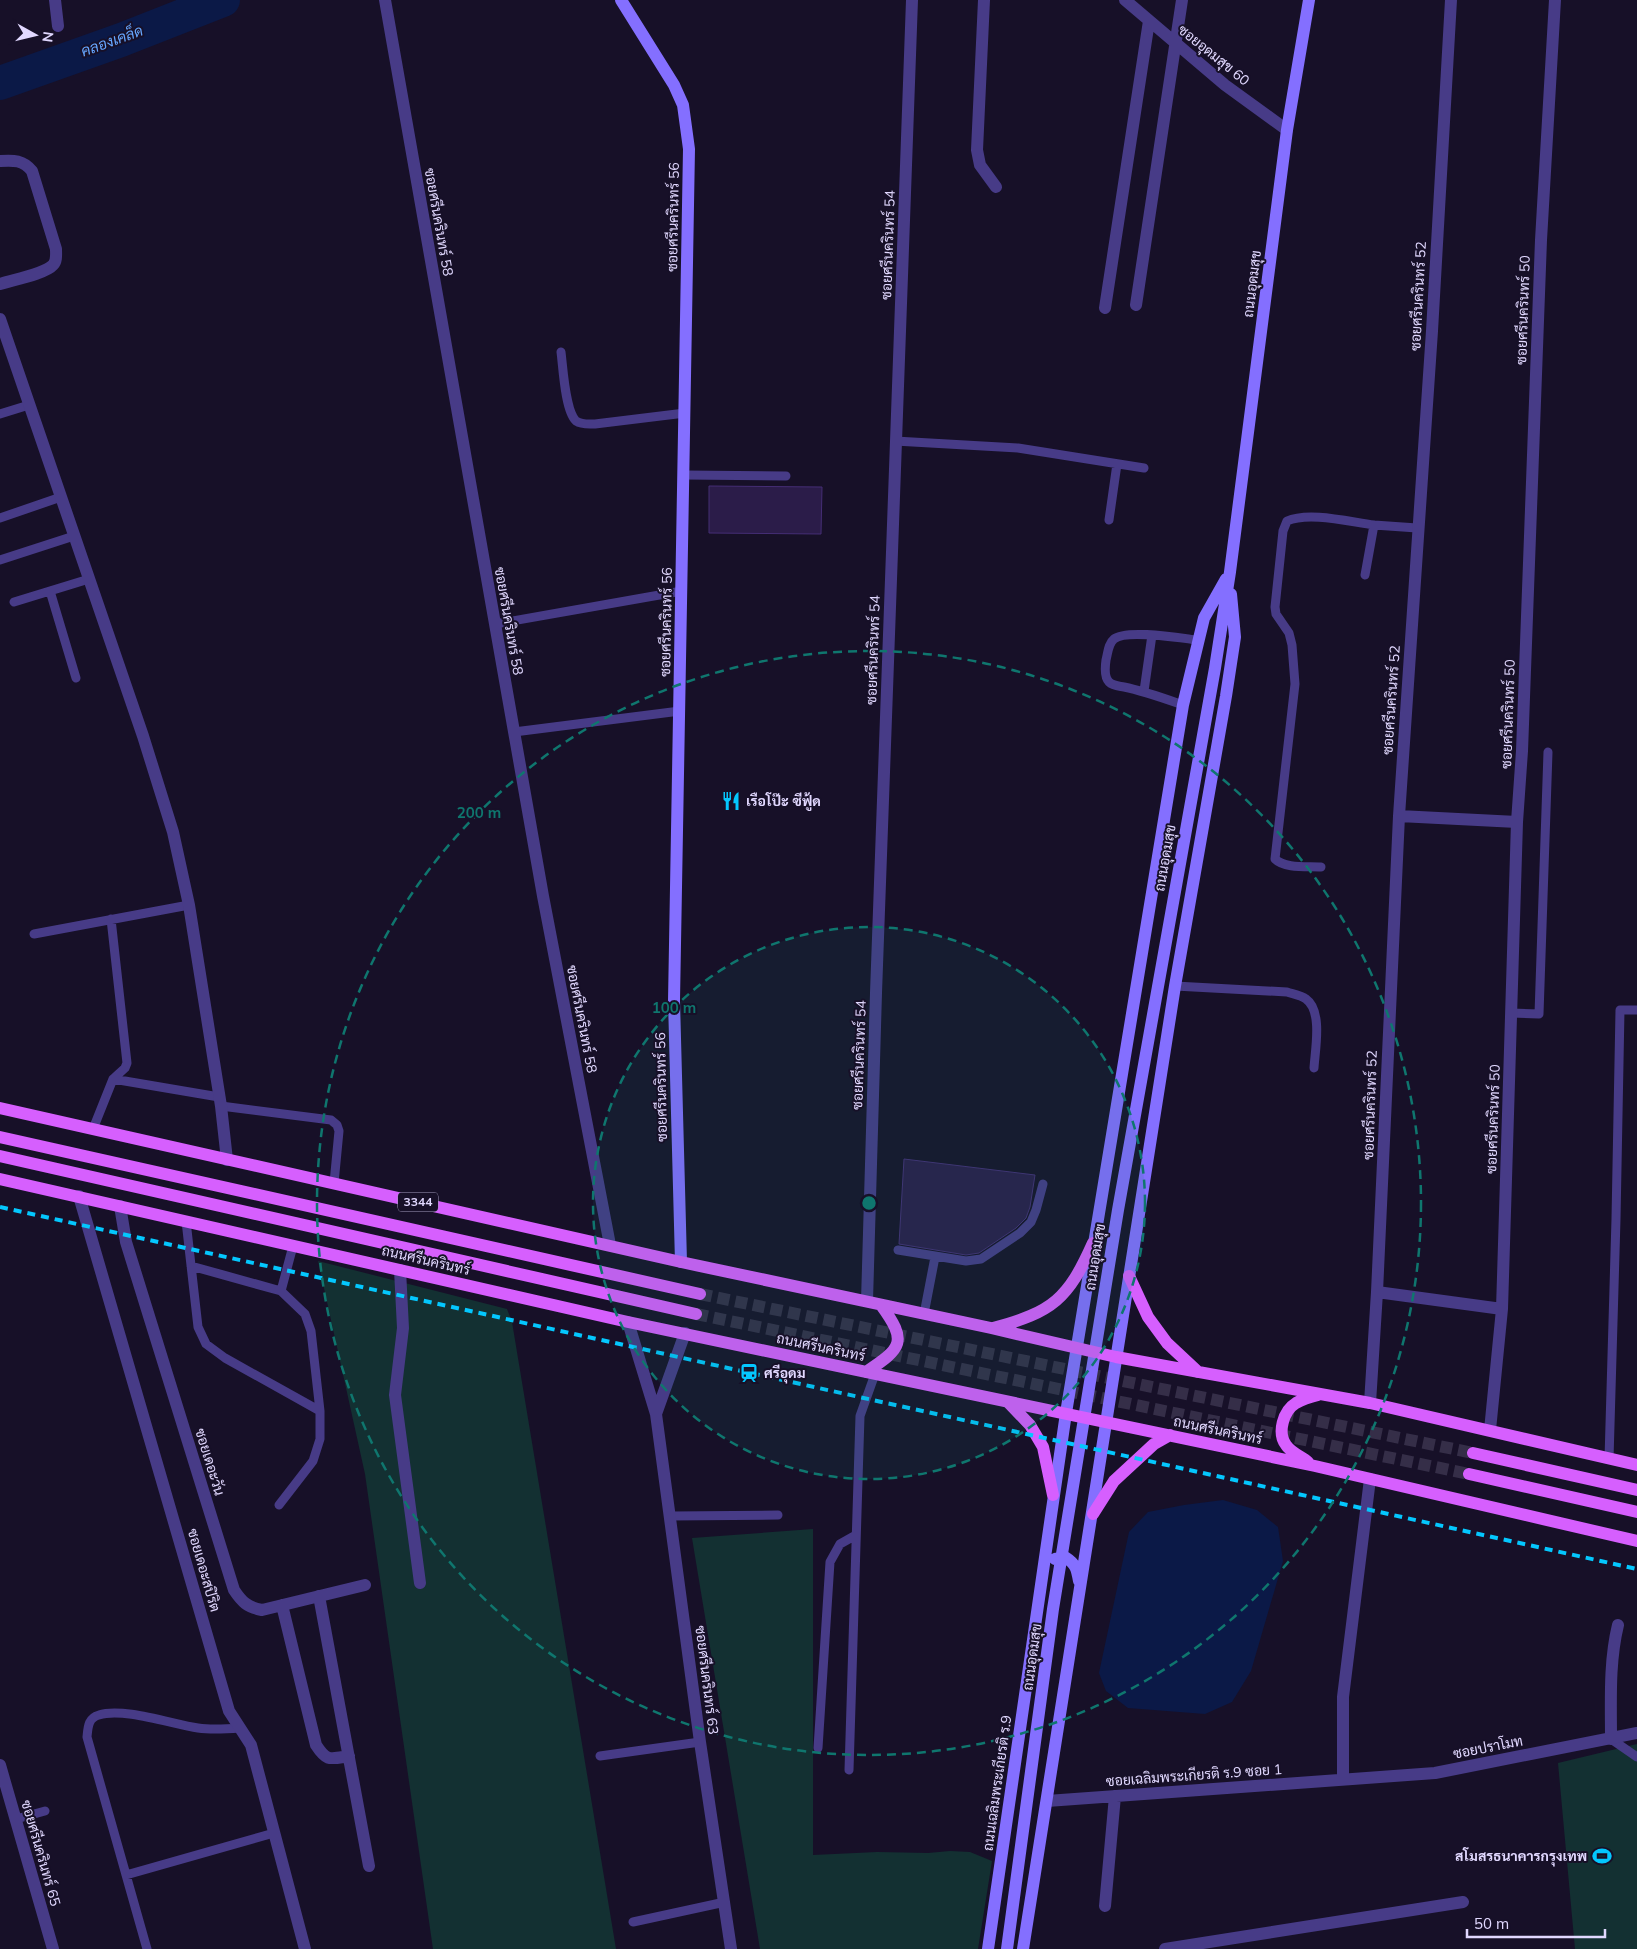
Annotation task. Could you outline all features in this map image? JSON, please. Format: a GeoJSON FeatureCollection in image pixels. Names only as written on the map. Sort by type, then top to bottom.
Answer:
{"type":"FeatureCollection","features":[{"type":"Feature","properties":{"kind":"main road","name":"ซอยศรีนครินทร์ 56"},"geometry":{"type":"LineString","coordinates":[[621,0],[674,85],[683,105],[689,148],[674,1001],[681,1262]]}},
{"type":"Feature","properties":{"kind":"main road","name":"ถนนอุดมสุข"},"geometry":{"type":"LineString","coordinates":[[1007,1949],[1053,1609],[1118,1210],[1215,668],[1230,572],[1287,130],[1309,0]]}},
{"type":"Feature","properties":{"kind":"main road","name":"ถนนอุดมสุข"},"geometry":{"type":"LineString","coordinates":[[1066,1413],[1183,705],[1197,640],[1204,618],[1230,572]]}},
{"type":"Feature","properties":{"kind":"main road","name":"ถนนอุดมสุข"},"geometry":{"type":"LineString","coordinates":[[1107,1421],[1175,986],[1235,637],[1230,572]]}},
{"type":"Feature","properties":{"kind":"main road"},"geometry":{"type":"LineString","coordinates":[[1120,1084],[1125,1100],[1134,1107],[1143,1107],[1150,1102],[1158,1091]]}},
{"type":"Feature","properties":{"kind":"main road","name":"3344"},"geometry":{"type":"LineString","coordinates":[[0,1108],[681,1262],[867,1301]]}},
{"type":"Feature","properties":{"kind":"main road","name":"ถนนศรีนครินทร์"},"geometry":{"type":"LineString","coordinates":[[0,1137],[700,1294]]}},
{"type":"Feature","properties":{"kind":"main road","name":"ถนนศรีนครินทร์"},"geometry":{"type":"LineString","coordinates":[[0,1156],[696,1314]]}},
{"type":"Feature","properties":{"kind":"main road","name":"ถนนศรีนครินทร์"},"geometry":{"type":"LineString","coordinates":[[0,1179],[628,1322],[1107,1421],[1314,1466],[1637,1542]]}},
{"type":"Feature","properties":{"kind":"main road"},"geometry":{"type":"LineString","coordinates":[[991,1328],[1025,1319],[1053,1305],[1070,1286],[1082,1268],[1093,1243]]}},
{"type":"Feature","properties":{"kind":"main road"},"geometry":{"type":"LineString","coordinates":[[1129,1276],[1148,1317],[1167,1343],[1199,1372]]}},
{"type":"Feature","properties":{"kind":"main road"},"geometry":{"type":"LineString","coordinates":[[867,1301],[1116,1357],[1370,1403],[1637,1465]]}},
{"type":"Feature","properties":{"kind":"main road"},"geometry":{"type":"LineString","coordinates":[[871,1373],[896,1349],[898,1341],[897,1329],[893,1320],[881,1305]]}},
{"type":"Feature","properties":{"kind":"main road"},"geometry":{"type":"LineString","coordinates":[[1314,1466],[1286,1447],[1281,1433],[1284,1418],[1294,1404],[1308,1397],[1322,1394]]}},
{"type":"Feature","properties":{"kind":"main road"},"geometry":{"type":"LineString","coordinates":[[1008,1402],[1030,1424],[1043,1448],[1053,1495]]}},
{"type":"Feature","properties":{"kind":"main road","name":"ถนนเฉลิมพระเกียรติ ร.9"},"geometry":{"type":"LineString","coordinates":[[988,1949],[1066,1413]]}},
{"type":"Feature","properties":{"kind":"main road"},"geometry":{"type":"LineString","coordinates":[[1023,1949],[1107,1421]]}},
{"type":"Feature","properties":{"kind":"main road"},"geometry":{"type":"LineString","coordinates":[[1093,1514],[1114,1481],[1154,1444],[1170,1435]]}},
{"type":"Feature","properties":{"kind":"main road"},"geometry":{"type":"LineString","coordinates":[[1473,1453],[1637,1490]]}},
{"type":"Feature","properties":{"kind":"main road"},"geometry":{"type":"LineString","coordinates":[[1469,1474],[1637,1512]]}},
{"type":"Feature","properties":{"kind":"main road"},"geometry":{"type":"LineString","coordinates":[[1041,1582],[1049,1564],[1056,1558],[1065,1557],[1074,1563],[1078,1569],[1080,1587]]}},
{"type":"Feature","properties":{"kind":"street"},"geometry":{"type":"LineString","coordinates":[[55,0],[58,26]]}},
{"type":"Feature","properties":{"kind":"street","name":"ซอยศรีนครินทร์ 58"},"geometry":{"type":"LineString","coordinates":[[385,0],[543,896],[610,1245]]}},
{"type":"Feature","properties":{"kind":"street","name":"ซอยศรีนครินทร์ 54"},"geometry":{"type":"LineString","coordinates":[[867,1301],[895,442],[912,0]]}},
{"type":"Feature","properties":{"kind":"street"},"geometry":{"type":"LineString","coordinates":[[984,0],[977,150],[980,165],[996,187]]}},
{"type":"Feature","properties":{"kind":"street","name":"ซอยอุดมสุข 60"},"geometry":{"type":"LineString","coordinates":[[1125,0],[1225,85],[1287,130]]}},
{"type":"Feature","properties":{"kind":"street"},"geometry":{"type":"LineString","coordinates":[[1136,305],[1177,44],[1182,0]]}},
{"type":"Feature","properties":{"kind":"street","name":"ซอยศรีนครินทร์ 52"},"geometry":{"type":"LineString","coordinates":[[1370,1403],[1378,1292],[1399,816],[1417,528],[1432,331],[1451,0]]}},
{"type":"Feature","properties":{"kind":"street","name":"ซอยศรีนครินทร์ 50"},"geometry":{"type":"LineString","coordinates":[[1490,1430],[1502,1309],[1517,822],[1522,751],[1541,240],[1555,0]]}},
{"type":"Feature","properties":{"kind":"street"},"geometry":{"type":"LineString","coordinates":[[1105,308],[1149,21]]}},
{"type":"Feature","properties":{"kind":"street"},"geometry":{"type":"LineString","coordinates":[[0,161],[26,164],[32,172],[56,249],[56,256],[54,264],[48,269],[0,284]]}},
{"type":"Feature","properties":{"kind":"street"},"geometry":{"type":"LineString","coordinates":[[0,319],[143,736],[173,832],[190,905],[227,1160]]}},
{"type":"Feature","properties":{"kind":"street"},"geometry":{"type":"LineString","coordinates":[[1399,816],[1517,822]]}},
{"type":"Feature","properties":{"kind":"street","name":"ซอยเดอะสปิริต"},"geometry":{"type":"LineString","coordinates":[[80,1196],[226,1701],[229,1710],[251,1745],[305,1949]]}},
{"type":"Feature","properties":{"kind":"street","name":"ซอยเดอะวัน"},"geometry":{"type":"LineString","coordinates":[[120,1206],[126,1242],[234,1590],[242,1602],[250,1608],[262,1610],[365,1585]]}},
{"type":"Feature","properties":{"kind":"street"},"geometry":{"type":"LineString","coordinates":[[400,1270],[403,1328],[395,1395],[420,1584]]}},
{"type":"Feature","properties":{"kind":"street"},"geometry":{"type":"LineString","coordinates":[[1378,1292],[1502,1309]]}},
{"type":"Feature","properties":{"kind":"street","name":"ซอยศรีนครินทร์ 63"},"geometry":{"type":"LineString","coordinates":[[628,1322],[656,1414],[700,1742],[731,1949]]}},
{"type":"Feature","properties":{"kind":"street","name":"ซอยศรีนครินทร์ 63"},"geometry":{"type":"LineString","coordinates":[[656,1414],[685,1333]]}},
{"type":"Feature","properties":{"kind":"street"},"geometry":{"type":"LineString","coordinates":[[1343,1780],[1343,1698],[1370,1479]]}},
{"type":"Feature","properties":{"kind":"street"},"geometry":{"type":"LineString","coordinates":[[319,1596],[369,1866]]}},
{"type":"Feature","properties":{"kind":"street"},"geometry":{"type":"LineString","coordinates":[[282,1605],[316,1745],[324,1757],[331,1759],[348,1756]]}},
{"type":"Feature","properties":{"kind":"street"},"geometry":{"type":"LineString","coordinates":[[1611,1738],[1611,1679],[1613,1647],[1618,1625]]}},
{"type":"Feature","properties":{"kind":"street","name":"ซอยปราโมท"},"geometry":{"type":"LineString","coordinates":[[1343,1780],[1435,1773],[1637,1734]]}},
{"type":"Feature","properties":{"kind":"street","name":"ซอยศรีนครินทร์ 65"},"geometry":{"type":"LineString","coordinates":[[0,1764],[53,1949]]}},
{"type":"Feature","properties":{"kind":"street","name":"ซอยเฉลิมพระเกียรติ ร.9 ซอย 1"},"geometry":{"type":"LineString","coordinates":[[1046,1801],[1343,1780]]}},
{"type":"Feature","properties":{"kind":"street"},"geometry":{"type":"LineString","coordinates":[[1105,1906],[1115,1796]]}},
{"type":"Feature","properties":{"kind":"street"},"geometry":{"type":"LineString","coordinates":[[1165,1949],[1463,1902]]}},
{"type":"Feature","properties":{"kind":"lane"},"geometry":{"type":"LineString","coordinates":[[561,352],[570,413],[577,421],[584,424],[595,424],[685,413]]}},
{"type":"Feature","properties":{"kind":"lane"},"geometry":{"type":"LineString","coordinates":[[0,414],[29,405]]}},
{"type":"Feature","properties":{"kind":"lane"},"geometry":{"type":"LineString","coordinates":[[895,442],[1018,448],[1144,468]]}},
{"type":"Feature","properties":{"kind":"lane"},"geometry":{"type":"LineString","coordinates":[[1109,520],[1117,464]]}},
{"type":"Feature","properties":{"kind":"lane"},"geometry":{"type":"LineString","coordinates":[[684,475],[786,476]]}},
{"type":"Feature","properties":{"kind":"lane"},"geometry":{"type":"LineString","coordinates":[[0,518],[61,498]]}},
{"type":"Feature","properties":{"kind":"lane"},"geometry":{"type":"LineString","coordinates":[[1321,867],[1287,865],[1279,863],[1275,859],[1295,684],[1289,633],[1276,614],[1275,607],[1283,531],[1288,521],[1295,518],[1309,517],[1417,528]]}},
{"type":"Feature","properties":{"kind":"lane"},"geometry":{"type":"LineString","coordinates":[[1365,575],[1374,525]]}},
{"type":"Feature","properties":{"kind":"lane"},"geometry":{"type":"LineString","coordinates":[[0,560],[74,536]]}},
{"type":"Feature","properties":{"kind":"lane"},"geometry":{"type":"LineString","coordinates":[[14,602],[89,579]]}},
{"type":"Feature","properties":{"kind":"lane"},"geometry":{"type":"LineString","coordinates":[[50,591],[76,678]]}},
{"type":"Feature","properties":{"kind":"lane"},"geometry":{"type":"LineString","coordinates":[[495,624],[682,591]]}},
{"type":"Feature","properties":{"kind":"lane"},"geometry":{"type":"LineString","coordinates":[[1183,705],[1144,691],[1115,686],[1106,678],[1105,665],[1110,643],[1122,634],[1197,640]]}},
{"type":"Feature","properties":{"kind":"lane"},"geometry":{"type":"LineString","coordinates":[[1144,691],[1152,635]]}},
{"type":"Feature","properties":{"kind":"lane"},"geometry":{"type":"LineString","coordinates":[[514,732],[680,711]]}},
{"type":"Feature","properties":{"kind":"lane"},"geometry":{"type":"LineString","coordinates":[[1511,1013],[1539,1014],[1548,752]]}},
{"type":"Feature","properties":{"kind":"lane"},"geometry":{"type":"LineString","coordinates":[[34,934],[190,905]]}},
{"type":"Feature","properties":{"kind":"lane"},"geometry":{"type":"LineString","coordinates":[[93,1129],[113,1079],[125,1068],[126,1063],[111,919]]}},
{"type":"Feature","properties":{"kind":"lane"},"geometry":{"type":"LineString","coordinates":[[1175,986],[1287,992],[1305,997],[1312,1004],[1317,1018],[1314,1068]]}},
{"type":"Feature","properties":{"kind":"lane"},"geometry":{"type":"LineString","coordinates":[[1609,1459],[1620,1010],[1637,1010]]}},
{"type":"Feature","properties":{"kind":"lane"},"geometry":{"type":"LineString","coordinates":[[113,1079],[220,1102],[332,1120],[337,1125],[339,1131],[334,1183]]}},
{"type":"Feature","properties":{"kind":"lane"},"geometry":{"type":"LineString","coordinates":[[898,1250],[966,1261],[981,1259],[1020,1233],[1031,1222],[1043,1184]]}},
{"type":"Feature","properties":{"kind":"lane"},"geometry":{"type":"LineString","coordinates":[[186,1221],[198,1327],[206,1344],[225,1358],[320,1411]]}},
{"type":"Feature","properties":{"kind":"lane"},"geometry":{"type":"LineString","coordinates":[[281,1290],[293,1246]]}},
{"type":"Feature","properties":{"kind":"lane"},"geometry":{"type":"LineString","coordinates":[[924,1314],[935,1257]]}},
{"type":"Feature","properties":{"kind":"lane"},"geometry":{"type":"LineString","coordinates":[[191,1266],[281,1290],[305,1314],[312,1331],[320,1411],[320,1439],[313,1461],[279,1506]]}},
{"type":"Feature","properties":{"kind":"lane"},"geometry":{"type":"LineString","coordinates":[[849,1770],[860,1416],[871,1373]]}},
{"type":"Feature","properties":{"kind":"lane"},"geometry":{"type":"LineString","coordinates":[[671,1516],[778,1515]]}},
{"type":"Feature","properties":{"kind":"lane"},"geometry":{"type":"LineString","coordinates":[[818,1748],[830,1562],[840,1544],[856,1535]]}},
{"type":"Feature","properties":{"kind":"lane"},"geometry":{"type":"LineString","coordinates":[[147,1949],[87,1737],[88,1725],[91,1719],[98,1715],[118,1713],[199,1728],[240,1728]]}},
{"type":"Feature","properties":{"kind":"lane"},"geometry":{"type":"LineString","coordinates":[[1611,1738],[1637,1757]]}},
{"type":"Feature","properties":{"kind":"lane"},"geometry":{"type":"LineString","coordinates":[[600,1756],[700,1742]]}},
{"type":"Feature","properties":{"kind":"lane"},"geometry":{"type":"LineString","coordinates":[[16,1819],[45,1811]]}},
{"type":"Feature","properties":{"kind":"lane"},"geometry":{"type":"LineString","coordinates":[[126,1875],[274,1833]]}},
{"type":"Feature","properties":{"kind":"lane"},"geometry":{"type":"LineString","coordinates":[[633,1922],[725,1902]]}},
{"type":"Feature","properties":{"kind":"green space"},"geometry":{"type":"Polygon","coordinates":[[[318,1261],[507,1309],[512,1322],[616,1949],[433,1949],[365,1474],[318,1261]]]}},
{"type":"Feature","properties":{"kind":"green space"},"geometry":{"type":"Polygon","coordinates":[[[813,1529],[813,1855],[950,1851],[970,1852],[992,1861],[978,1949],[760,1949],[692,1538],[813,1529]]]}},
{"type":"Feature","properties":{"kind":"green space","name":"สโมสรธนาคารกรุงเทพ"},"geometry":{"type":"Polygon","coordinates":[[[1637,1744],[1637,1949],[1575,1949],[1558,1763],[1637,1744]]]}},
{"type":"Feature","properties":{"kind":"water"},"geometry":{"type":"Polygon","coordinates":[[[1223,1500],[1257,1510],[1278,1527],[1283,1561],[1251,1671],[1232,1702],[1205,1714],[1128,1708],[1106,1691],[1099,1673],[1129,1532],[1148,1512],[1223,1500]]]}},
{"type":"Feature","properties":{"kind":"building"},"geometry":{"type":"Polygon","coordinates":[[[709,486],[822,487],[821,534],[709,533],[709,486]]]}},
{"type":"Feature","properties":{"kind":"building"},"geometry":{"type":"Polygon","coordinates":[[[904,1159],[1035,1175],[1030,1207],[1026,1218],[1016,1228],[979,1253],[966,1255],[899,1244],[904,1159]]]}},
{"type":"Feature","properties":{"kind":"waterway","name":"คลองเคล็ด"},"geometry":{"type":"LineString","coordinates":[[0,83],[121,40],[223,0]]}},
{"type":"Feature","properties":{"kind":"tunnel"},"geometry":{"type":"LineString","coordinates":[[700,1294],[1473,1453]]}},
{"type":"Feature","properties":{"kind":"tunnel"},"geometry":{"type":"LineString","coordinates":[[696,1314],[1469,1474]]}},
{"type":"Feature","properties":{"kind":"railway"},"geometry":{"type":"LineString","coordinates":[[0,1207],[1637,1569]]}},
{"type":"Feature","properties":{"kind":"place","name":"เรือโป๊ะ ซีฟู้ด"},"geometry":{"type":"Point","coordinates":[731,801]}},
{"type":"Feature","properties":{"kind":"place","name":"ศรีอุดม"},"geometry":{"type":"Point","coordinates":[749,1373]}},
{"type":"Feature","properties":{"kind":"place","name":"สโมสรธนาคารกรุงเทพ"},"geometry":{"type":"Point","coordinates":[1602,1856]}}]}
